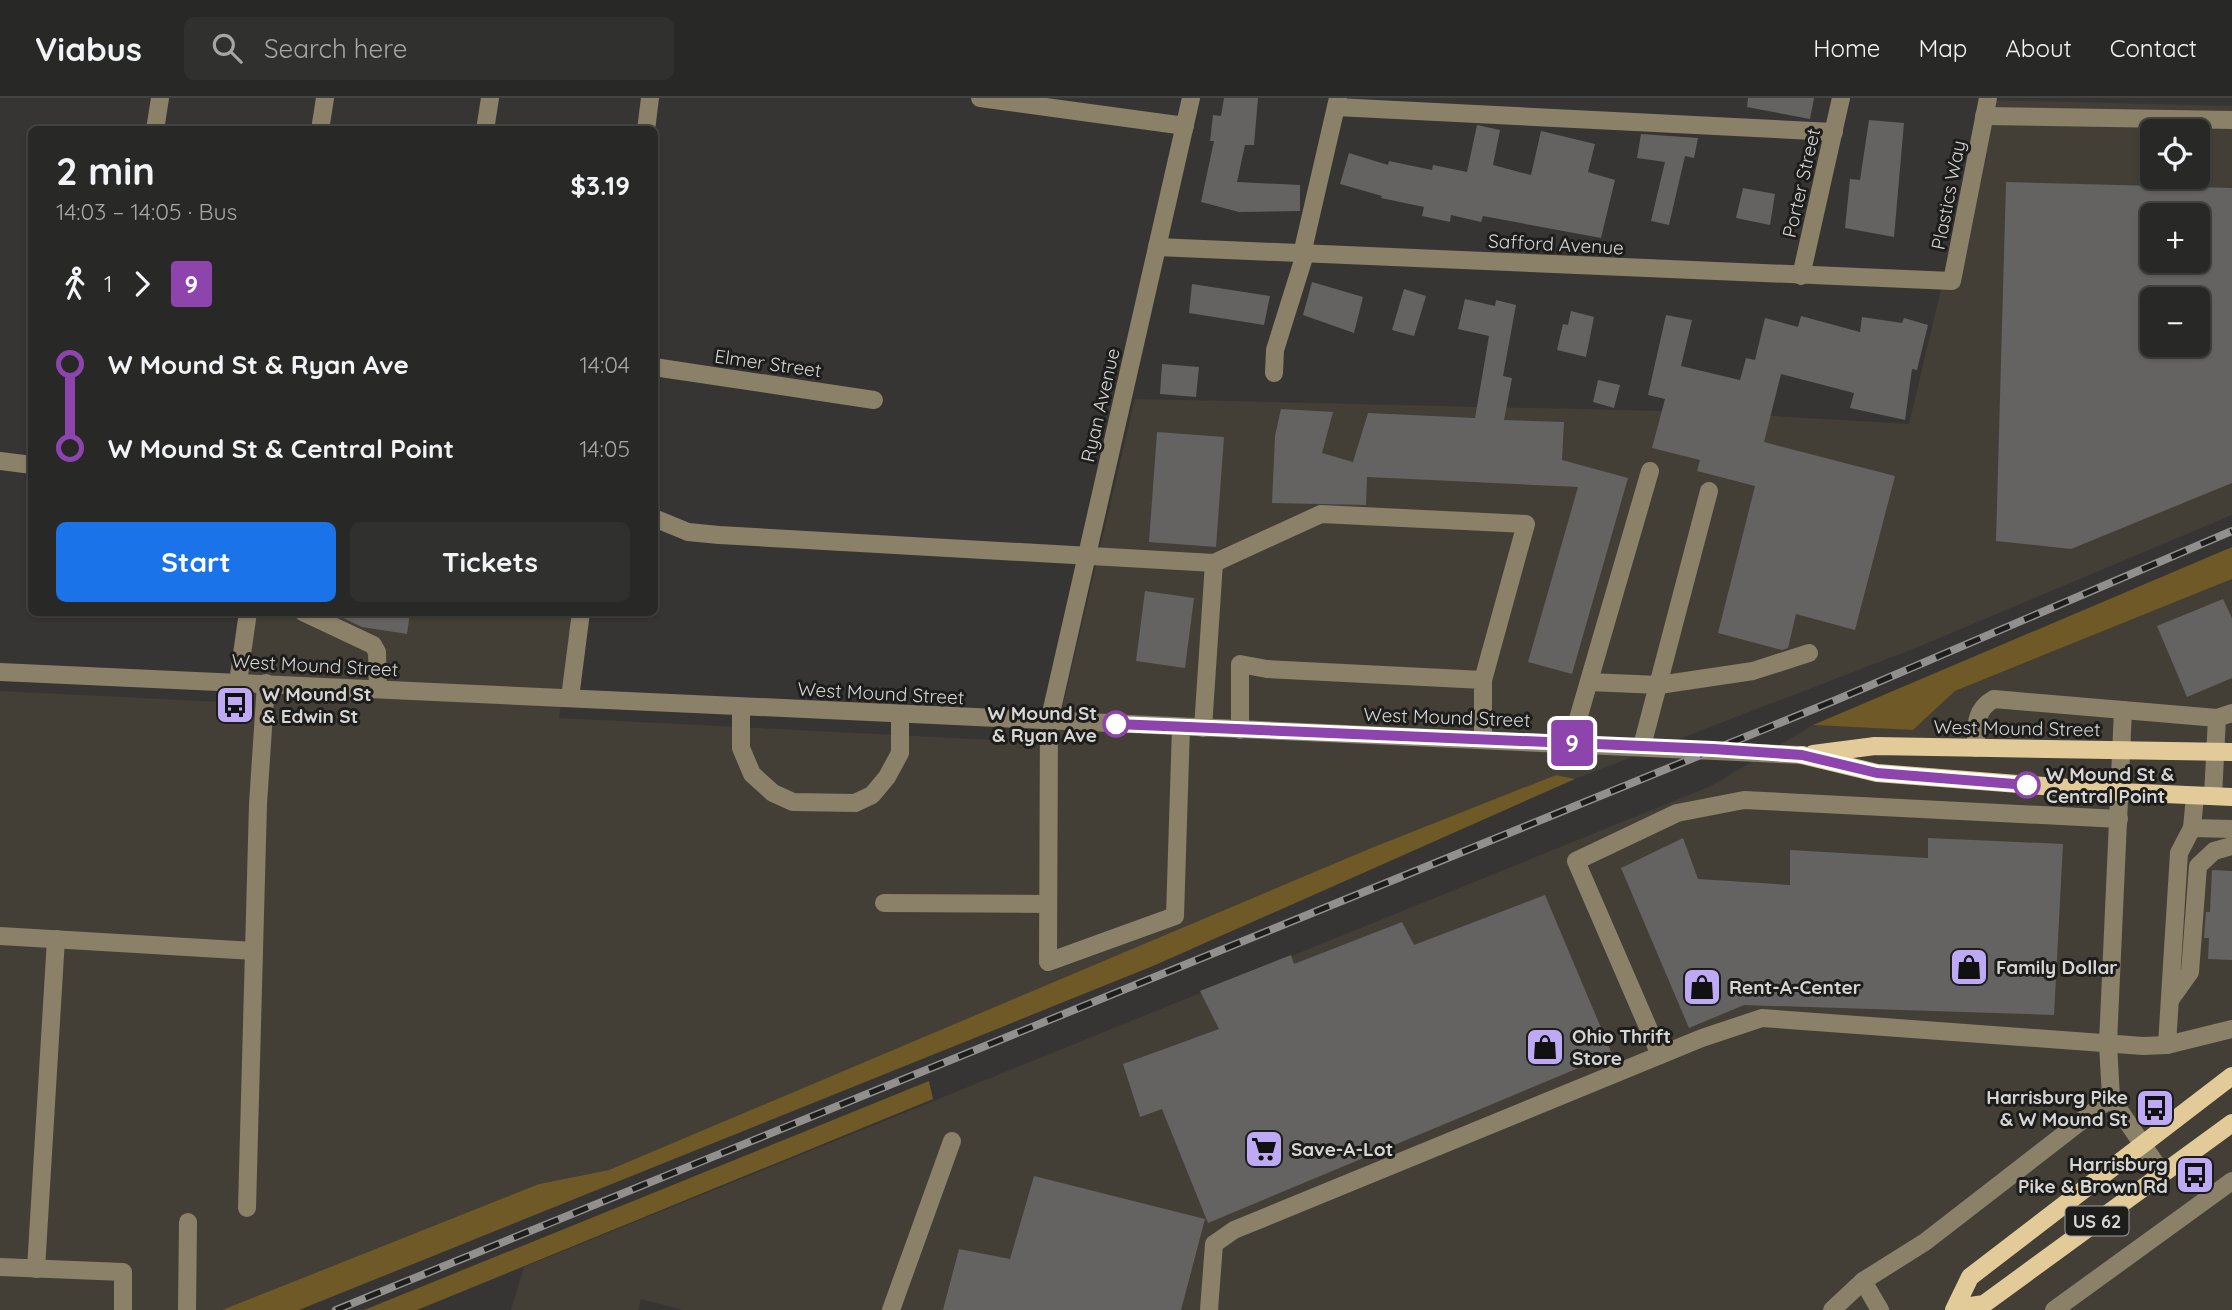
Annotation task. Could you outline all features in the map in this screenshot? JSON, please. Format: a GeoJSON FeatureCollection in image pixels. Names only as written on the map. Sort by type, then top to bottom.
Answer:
{"type":"FeatureCollection","features":[{"type":"Feature","properties":{"kind":"main road","name":"West Mound Street"},"geometry":{"type":"LineString","coordinates":[[1802,755],[1875,746],[2223,751]]}},
{"type":"Feature","properties":{"kind":"main road","name":"West Mound Street"},"geometry":{"type":"LineString","coordinates":[[1802,755],[1877,773],[2120,792],[2232,797]]}},
{"type":"Feature","properties":{"kind":"main road","name":"US 62"},"geometry":{"type":"LineString","coordinates":[[1956,1309],[1970,1277],[2232,1076]]}},
{"type":"Feature","properties":{"kind":"main road","name":"US 62"},"geometry":{"type":"LineString","coordinates":[[1956,1309],[1984,1304],[2232,1123]]}},
{"type":"Feature","properties":{"kind":"street"},"geometry":{"type":"LineString","coordinates":[[156,126],[160,98]]}},
{"type":"Feature","properties":{"kind":"street"},"geometry":{"type":"LineString","coordinates":[[321,126],[325,98]]}},
{"type":"Feature","properties":{"kind":"street"},"geometry":{"type":"LineString","coordinates":[[486,126],[490,98]]}},
{"type":"Feature","properties":{"kind":"street"},"geometry":{"type":"LineString","coordinates":[[646,126],[650,98]]}},
{"type":"Feature","properties":{"kind":"street"},"geometry":{"type":"LineString","coordinates":[[980,98],[1046,102],[1185,126]]}},
{"type":"Feature","properties":{"kind":"street","name":"Ryan Avenue"},"geometry":{"type":"LineString","coordinates":[[1181,727],[1175,915],[1048,962],[1049,722],[1191,98]]}},
{"type":"Feature","properties":{"kind":"street","name":"Porter Street"},"geometry":{"type":"LineString","coordinates":[[1801,276],[1842,98]]}},
{"type":"Feature","properties":{"kind":"street","name":"Plastics Way"},"geometry":{"type":"LineString","coordinates":[[1952,281],[1988,98]]}},
{"type":"Feature","properties":{"kind":"street"},"geometry":{"type":"LineString","coordinates":[[1275,373],[1275,350],[1303,254],[1337,103],[1834,132]]}},
{"type":"Feature","properties":{"kind":"street"},"geometry":{"type":"LineString","coordinates":[[1984,116],[2232,120]]}},
{"type":"Feature","properties":{"kind":"street","name":"Safford Avenue"},"geometry":{"type":"LineString","coordinates":[[1157,247],[1952,281]]}},
{"type":"Feature","properties":{"kind":"street","name":"Elmer Street"},"geometry":{"type":"LineString","coordinates":[[658,368],[874,400]]}},
{"type":"Feature","properties":{"kind":"street"},"geometry":{"type":"LineString","coordinates":[[0,461],[28,464]]}},
{"type":"Feature","properties":{"kind":"street"},"geometry":{"type":"LineString","coordinates":[[1571,743],[1650,471]]}},
{"type":"Feature","properties":{"kind":"street"},"geometry":{"type":"LineString","coordinates":[[1642,746],[1709,491]]}},
{"type":"Feature","properties":{"kind":"street"},"geometry":{"type":"LineString","coordinates":[[658,520],[688,532],[708,534],[1214,563],[1321,514],[1526,524],[1483,680],[1483,740]]}},
{"type":"Feature","properties":{"kind":"street"},"geometry":{"type":"LineString","coordinates":[[1203,728],[1214,563]]}},
{"type":"Feature","properties":{"kind":"street"},"geometry":{"type":"LineString","coordinates":[[238,682],[247,616]]}},
{"type":"Feature","properties":{"kind":"street"},"geometry":{"type":"LineString","coordinates":[[311,616],[373,645],[377,652],[378,689]]}},
{"type":"Feature","properties":{"kind":"street"},"geometry":{"type":"LineString","coordinates":[[570,698],[580,616]]}},
{"type":"Feature","properties":{"kind":"street"},"geometry":{"type":"LineString","coordinates":[[1589,682],[1659,685],[1753,671],[1808,653]]}},
{"type":"Feature","properties":{"kind":"street"},"geometry":{"type":"LineString","coordinates":[[1240,730],[1240,664],[1267,669],[1483,680]]}},
{"type":"Feature","properties":{"kind":"street","name":"West Mound Street"},"geometry":{"type":"LineString","coordinates":[[0,672],[1802,755]]}},
{"type":"Feature","properties":{"kind":"street"},"geometry":{"type":"LineString","coordinates":[[247,1208],[258,804],[266,683]]}},
{"type":"Feature","properties":{"kind":"street"},"geometry":{"type":"LineString","coordinates":[[1976,748],[1977,716],[1983,705],[1994,699],[2225,716],[2223,751],[2213,796]]}},
{"type":"Feature","properties":{"kind":"street"},"geometry":{"type":"LineString","coordinates":[[741,707],[741,748],[752,774],[773,793],[793,802],[855,803],[872,795],[887,777],[900,753],[900,715]]}},
{"type":"Feature","properties":{"kind":"street"},"geometry":{"type":"LineString","coordinates":[[2123,710],[2108,1043],[2111,1098],[2141,1146],[2162,1173]]}},
{"type":"Feature","properties":{"kind":"street"},"geometry":{"type":"LineString","coordinates":[[2166,1045],[2179,853],[2192,828],[2194,796]]}},
{"type":"Feature","properties":{"kind":"street"},"geometry":{"type":"LineString","coordinates":[[1660,1055],[1576,861],[1678,813],[1744,800],[2119,819]]}},
{"type":"Feature","properties":{"kind":"street"},"geometry":{"type":"LineString","coordinates":[[2192,828],[2232,829]]}},
{"type":"Feature","properties":{"kind":"street"},"geometry":{"type":"LineString","coordinates":[[2169,1000],[2190,972],[2198,866],[2214,851],[2232,846]]}},
{"type":"Feature","properties":{"kind":"street"},"geometry":{"type":"LineString","coordinates":[[884,903],[1048,904]]}},
{"type":"Feature","properties":{"kind":"street"},"geometry":{"type":"LineString","coordinates":[[0,936],[254,951]]}},
{"type":"Feature","properties":{"kind":"street"},"geometry":{"type":"LineString","coordinates":[[36,1269],[56,939]]}},
{"type":"Feature","properties":{"kind":"street"},"geometry":{"type":"LineString","coordinates":[[1209,1310],[1214,1244],[1234,1230],[1660,1055],[1762,1018],[2166,1045],[2232,1029]]}},
{"type":"Feature","properties":{"kind":"street"},"geometry":{"type":"LineString","coordinates":[[1832,1310],[1863,1280],[1925,1242],[2111,1098]]}},
{"type":"Feature","properties":{"kind":"street"},"geometry":{"type":"LineString","coordinates":[[891,1310],[952,1141]]}},
{"type":"Feature","properties":{"kind":"street"},"geometry":{"type":"LineString","coordinates":[[2054,1310],[2232,1181]]}},
{"type":"Feature","properties":{"kind":"street"},"geometry":{"type":"LineString","coordinates":[[187,1310],[188,1223]]}},
{"type":"Feature","properties":{"kind":"street"},"geometry":{"type":"LineString","coordinates":[[0,1267],[123,1272],[123,1310]]}},
{"type":"Feature","properties":{"kind":"street"},"geometry":{"type":"LineString","coordinates":[[1863,1280],[1880,1310]]}},
{"type":"Feature","properties":{"kind":"shaded area"},"geometry":{"type":"Polygon","coordinates":[[[1986,100],[2232,106],[2232,515],[1918,647],[1575,779],[1556,775],[609,1170],[539,1184],[222,1310],[0,1310],[0,691],[242,703],[256,616],[574,616],[559,718],[1054,743],[1135,399],[1706,412],[1909,424],[1986,100]]]}},
{"type":"Feature","properties":{"kind":"shaded area"},"geometry":{"type":"Polygon","coordinates":[[[2232,547],[2232,579],[1955,691],[1913,730],[1813,725],[2232,547]]]}},
{"type":"Feature","properties":{"kind":"shaded area"},"geometry":{"type":"Polygon","coordinates":[[[2232,579],[2232,1310],[683,1310],[641,1299],[638,1310],[511,1310],[524,1267],[1711,786],[1813,725],[1913,730],[1955,691],[2232,579]]]}},
{"type":"Feature","properties":{"kind":"shaded area"},"geometry":{"type":"Polygon","coordinates":[[[1556,775],[1575,779],[1153,966],[299,1310],[222,1310],[539,1184],[609,1170],[1369,849],[1556,775]]]}},
{"type":"Feature","properties":{"kind":"shaded area"},"geometry":{"type":"Polygon","coordinates":[[[929,1081],[933,1099],[417,1310],[364,1310],[929,1081]]]}},
{"type":"Feature","properties":{"kind":"building"},"geometry":{"type":"Polygon","coordinates":[[[1224,98],[1258,98],[1254,145],[1245,145],[1237,182],[1300,185],[1300,211],[1239,212],[1201,202],[1214,141],[1210,141],[1213,115],[1221,116],[1224,98]]]}},
{"type":"Feature","properties":{"kind":"building"},"geometry":{"type":"Polygon","coordinates":[[[1748,98],[1814,98],[1810,119],[1747,107],[1748,98]]]}},
{"type":"Feature","properties":{"kind":"building"},"geometry":{"type":"Polygon","coordinates":[[[1869,120],[1904,123],[1894,237],[1845,228],[1850,179],[1860,180],[1869,120]]]}},
{"type":"Feature","properties":{"kind":"building"},"geometry":{"type":"Polygon","coordinates":[[[1477,125],[1500,130],[1493,165],[1531,175],[1541,131],[1595,144],[1588,172],[1615,180],[1601,238],[1483,216],[1481,222],[1451,215],[1450,222],[1422,216],[1424,207],[1381,198],[1382,196],[1340,184],[1349,153],[1388,165],[1389,161],[1432,170],[1433,165],[1467,172],[1477,125]]]}},
{"type":"Feature","properties":{"kind":"building"},"geometry":{"type":"Polygon","coordinates":[[[1641,134],[1698,138],[1694,158],[1685,156],[1669,225],[1651,221],[1665,162],[1637,158],[1641,134]]]}},
{"type":"Feature","properties":{"kind":"building"},"geometry":{"type":"Polygon","coordinates":[[[2006,182],[2140,186],[2140,189],[2232,188],[2232,483],[2071,549],[1996,541],[2006,182]]]}},
{"type":"Feature","properties":{"kind":"building"},"geometry":{"type":"Polygon","coordinates":[[[1743,188],[1775,194],[1770,225],[1736,218],[1743,188]]]}},
{"type":"Feature","properties":{"kind":"building"},"geometry":{"type":"Polygon","coordinates":[[[1312,282],[1363,297],[1354,333],[1303,315],[1312,282]]]}},
{"type":"Feature","properties":{"kind":"building"},"geometry":{"type":"Polygon","coordinates":[[[1192,284],[1270,296],[1264,325],[1189,313],[1192,284]]]}},
{"type":"Feature","properties":{"kind":"building"},"geometry":{"type":"Polygon","coordinates":[[[1404,289],[1426,296],[1414,336],[1392,330],[1404,289]]]}},
{"type":"Feature","properties":{"kind":"building"},"geometry":{"type":"Polygon","coordinates":[[[1465,299],[1495,306],[1496,300],[1516,305],[1503,376],[1512,378],[1504,420],[1564,422],[1562,460],[1628,478],[1572,674],[1528,662],[1578,487],[1367,477],[1366,505],[1272,503],[1275,436],[1281,409],[1333,412],[1322,453],[1353,462],[1368,413],[1475,418],[1489,336],[1458,329],[1465,299]]]}},
{"type":"Feature","properties":{"kind":"building"},"geometry":{"type":"Polygon","coordinates":[[[1571,311],[1594,317],[1586,357],[1557,350],[1563,324],[1568,325],[1571,311]]]}},
{"type":"Feature","properties":{"kind":"building"},"geometry":{"type":"Polygon","coordinates":[[[1666,315],[1692,320],[1681,366],[1740,380],[1746,358],[1755,360],[1765,318],[1798,327],[1801,316],[1860,332],[1862,317],[1902,323],[1904,318],[1928,325],[1917,370],[1912,369],[1905,420],[1850,408],[1854,393],[1781,374],[1764,442],[1895,476],[1855,630],[1796,614],[1788,648],[1782,650],[1718,633],[1755,486],[1697,471],[1700,460],[1652,448],[1665,399],[1648,395],[1666,315]]]}},
{"type":"Feature","properties":{"kind":"building"},"geometry":{"type":"Polygon","coordinates":[[[1162,364],[1199,367],[1196,397],[1160,394],[1162,364]]]}},
{"type":"Feature","properties":{"kind":"building"},"geometry":{"type":"Polygon","coordinates":[[[1598,380],[1620,385],[1614,408],[1593,402],[1598,380]]]}},
{"type":"Feature","properties":{"kind":"building"},"geometry":{"type":"Polygon","coordinates":[[[1157,432],[1224,437],[1216,547],[1149,542],[1157,432]]]}},
{"type":"Feature","properties":{"kind":"building"},"geometry":{"type":"Polygon","coordinates":[[[1145,591],[1194,598],[1185,668],[1136,661],[1145,591]]]}},
{"type":"Feature","properties":{"kind":"building"},"geometry":{"type":"Polygon","coordinates":[[[2223,599],[2232,618],[2232,678],[2187,697],[2157,626],[2223,599]]]}},
{"type":"Feature","properties":{"kind":"building"},"geometry":{"type":"Polygon","coordinates":[[[409,616],[407,634],[362,627],[341,617],[409,616]]]}},
{"type":"Feature","properties":{"kind":"building"},"geometry":{"type":"Polygon","coordinates":[[[1683,838],[1698,879],[1790,885],[1790,850],[1928,858],[1928,838],[2063,844],[2054,1015],[1744,1005],[1689,1028],[1621,868],[1683,838]]]}},
{"type":"Feature","properties":{"kind":"building"},"geometry":{"type":"Polygon","coordinates":[[[2212,870],[2232,871],[2232,960],[2208,959],[2209,938],[2204,938],[2206,912],[2210,912],[2212,870]]]}},
{"type":"Feature","properties":{"kind":"building"},"geometry":{"type":"Polygon","coordinates":[[[1545,895],[1612,1054],[1208,1223],[1162,1109],[1140,1117],[1123,1064],[1219,1029],[1200,991],[1291,955],[1294,964],[1402,922],[1414,945],[1545,895]]]}},
{"type":"Feature","properties":{"kind":"building"},"geometry":{"type":"Polygon","coordinates":[[[1034,1176],[1205,1219],[1181,1310],[943,1310],[959,1249],[1010,1259],[1034,1176]]]}},
{"type":"Feature","properties":{"kind":"railway"},"geometry":{"type":"LineString","coordinates":[[336,1310],[1836,700],[2232,531]]}},
{"type":"Feature","properties":{"kind":"bus line","name":"9"},"geometry":{"type":"LineString","coordinates":[[1116,724],[1713,749],[1802,755],[1877,773],[2027,785]]}},
{"type":"Feature","properties":{"kind":"place","name":"W Mound St & Edwin St"},"geometry":{"type":"Point","coordinates":[235,705]}},
{"type":"Feature","properties":{"kind":"place","name":"W Mound St & Ryan Ave"},"geometry":{"type":"Point","coordinates":[1116,724]}},
{"type":"Feature","properties":{"kind":"place","name":"W Mound St & Central Point"},"geometry":{"type":"Point","coordinates":[2027,785]}},
{"type":"Feature","properties":{"kind":"place","name":"Family Dollar"},"geometry":{"type":"Point","coordinates":[1969,967]}},
{"type":"Feature","properties":{"kind":"place","name":"Rent-A-Center"},"geometry":{"type":"Point","coordinates":[1702,987]}},
{"type":"Feature","properties":{"kind":"place","name":"Ohio Thrift Store"},"geometry":{"type":"Point","coordinates":[1545,1047]}},
{"type":"Feature","properties":{"kind":"place","name":"Harrisburg Pike & W Mound St"},"geometry":{"type":"Point","coordinates":[2155,1108]}},
{"type":"Feature","properties":{"kind":"place","name":"Save-A-Lot"},"geometry":{"type":"Point","coordinates":[1264,1149]}},
{"type":"Feature","properties":{"kind":"place","name":"Harrisburg Pike & Brown Rd"},"geometry":{"type":"Point","coordinates":[2195,1175]}}]}
